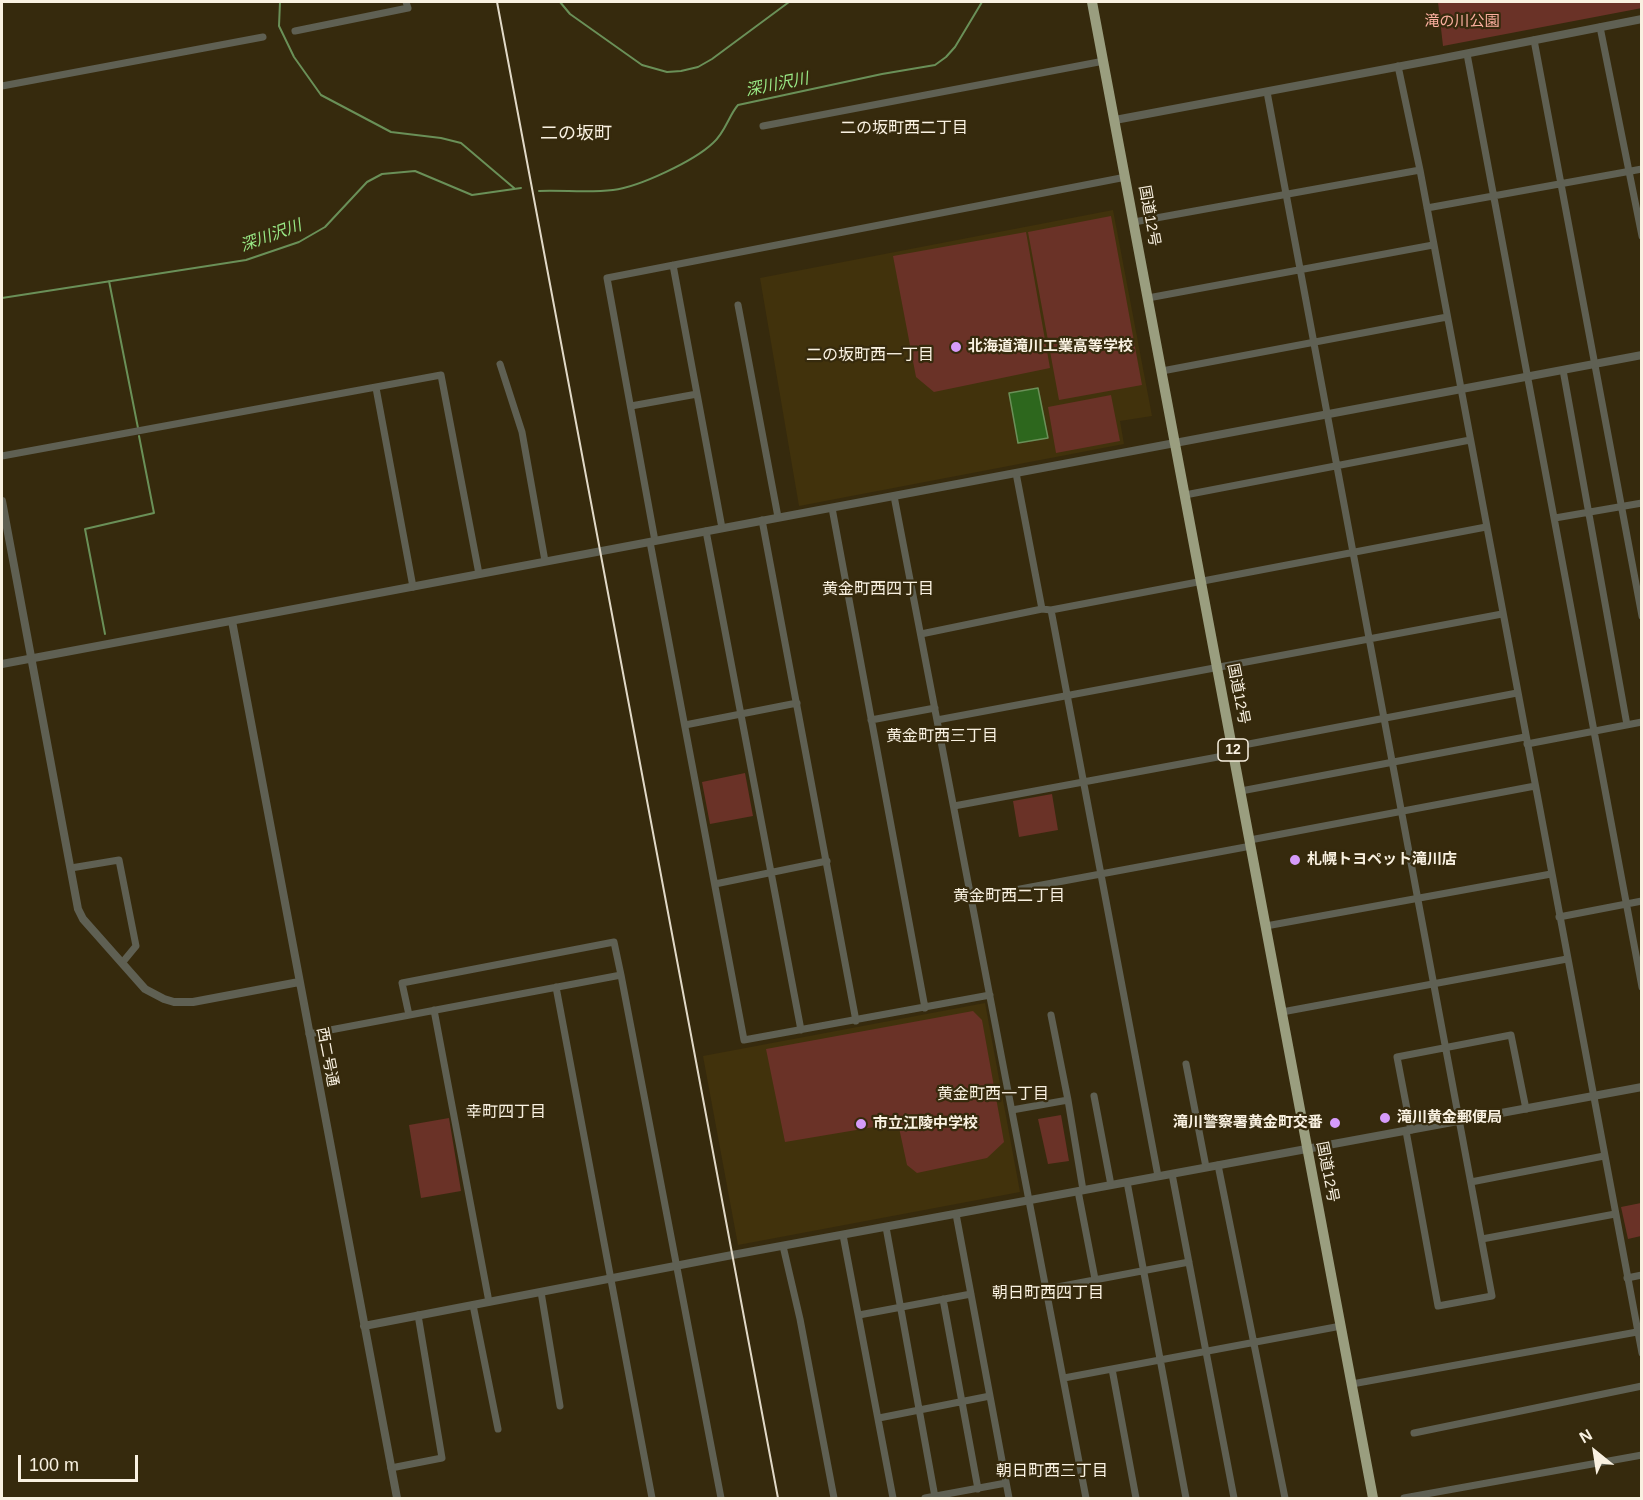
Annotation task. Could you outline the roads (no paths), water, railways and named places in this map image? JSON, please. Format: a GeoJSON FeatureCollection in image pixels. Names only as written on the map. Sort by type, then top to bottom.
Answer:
{"type":"FeatureCollection","features":[{"type":"Feature","properties":{"kind":"highway","name":"国道12号"},"geometry":{"type":"LineString","coordinates":[[1092,2],[1373,1498]]}},
{"type":"Feature","properties":{"kind":"street"},"geometry":{"type":"LineString","coordinates":[[295,31],[408,8],[406,2]]}},
{"type":"Feature","properties":{"kind":"street"},"geometry":{"type":"LineString","coordinates":[[1115,120],[1641,19]]}},
{"type":"Feature","properties":{"kind":"street"},"geometry":{"type":"LineString","coordinates":[[1600,27],[1641,236]]}},
{"type":"Feature","properties":{"kind":"street"},"geometry":{"type":"LineString","coordinates":[[2,86],[263,37]]}},
{"type":"Feature","properties":{"kind":"street"},"geometry":{"type":"LineString","coordinates":[[1534,40],[1641,616]]}},
{"type":"Feature","properties":{"kind":"street"},"geometry":{"type":"LineString","coordinates":[[1467,54],[1641,987]]}},
{"type":"Feature","properties":{"kind":"street"},"geometry":{"type":"LineString","coordinates":[[763,126],[1104,61]]}},
{"type":"Feature","properties":{"kind":"street"},"geometry":{"type":"LineString","coordinates":[[1398,66],[1420,170],[1641,1353]]}},
{"type":"Feature","properties":{"kind":"street"},"geometry":{"type":"LineString","coordinates":[[1267,92],[1417,898],[1434,984],[1446,1048],[1460,1121],[1472,1182],[1492,1296],[1438,1306],[1397,1057],[1446,1048],[1511,1035],[1526,1109]]}},
{"type":"Feature","properties":{"kind":"street"},"geometry":{"type":"LineString","coordinates":[[1427,208],[1641,169]]}},
{"type":"Feature","properties":{"kind":"street"},"geometry":{"type":"LineString","coordinates":[[1134,222],[1420,170]]}},
{"type":"Feature","properties":{"kind":"street"},"geometry":{"type":"LineString","coordinates":[[990,995],[744,1040],[684,725],[631,406],[607,278],[1126,177]]}},
{"type":"Feature","properties":{"kind":"street"},"geometry":{"type":"LineString","coordinates":[[1148,298],[1433,245]]}},
{"type":"Feature","properties":{"kind":"street"},"geometry":{"type":"LineString","coordinates":[[674,265],[722,528]]}},
{"type":"Feature","properties":{"kind":"street"},"geometry":{"type":"LineString","coordinates":[[738,305],[778,517]]}},
{"type":"Feature","properties":{"kind":"street"},"geometry":{"type":"LineString","coordinates":[[1162,370],[1447,317]]}},
{"type":"Feature","properties":{"kind":"street"},"geometry":{"type":"LineString","coordinates":[[2,664],[1641,355]]}},
{"type":"Feature","properties":{"kind":"street"},"geometry":{"type":"LineString","coordinates":[[500,363],[522,432],[545,561]]}},
{"type":"Feature","properties":{"kind":"street"},"geometry":{"type":"LineString","coordinates":[[1563,370],[1627,725]]}},
{"type":"Feature","properties":{"kind":"street"},"geometry":{"type":"LineString","coordinates":[[2,456],[441,375],[479,574]]}},
{"type":"Feature","properties":{"kind":"street"},"geometry":{"type":"LineString","coordinates":[[376,388],[413,587]]}},
{"type":"Feature","properties":{"kind":"street"},"geometry":{"type":"LineString","coordinates":[[631,406],[697,394]]}},
{"type":"Feature","properties":{"kind":"street"},"geometry":{"type":"LineString","coordinates":[[1185,495],[1470,440]]}},
{"type":"Feature","properties":{"kind":"street"},"geometry":{"type":"LineString","coordinates":[[1016,473],[1042,609]]}},
{"type":"Feature","properties":{"kind":"street"},"geometry":{"type":"LineString","coordinates":[[894,496],[1086,1498]]}},
{"type":"Feature","properties":{"kind":"street"},"geometry":{"type":"LineString","coordinates":[[2,501],[78,909],[83,919],[146,989],[174,1002],[193,1002],[299,982]]}},
{"type":"Feature","properties":{"kind":"street"},"geometry":{"type":"LineString","coordinates":[[1555,518],[1641,503]]}},
{"type":"Feature","properties":{"kind":"street"},"geometry":{"type":"LineString","coordinates":[[832,508],[925,1008]]}},
{"type":"Feature","properties":{"kind":"street"},"geometry":{"type":"LineString","coordinates":[[762,520],[856,1021]]}},
{"type":"Feature","properties":{"kind":"street"},"geometry":{"type":"LineString","coordinates":[[921,634],[1042,609],[1051,610],[1486,527]]}},
{"type":"Feature","properties":{"kind":"street"},"geometry":{"type":"LineString","coordinates":[[706,531],[801,1030]]}},
{"type":"Feature","properties":{"kind":"street"},"geometry":{"type":"LineString","coordinates":[[1051,610],[1158,1176]]}},
{"type":"Feature","properties":{"kind":"street"},"geometry":{"type":"LineString","coordinates":[[937,720],[1502,614]]}},
{"type":"Feature","properties":{"kind":"street","name":"西二号通"},"geometry":{"type":"LineString","coordinates":[[232,621],[397,1498]]}},
{"type":"Feature","properties":{"kind":"street"},"geometry":{"type":"LineString","coordinates":[[954,806],[1517,693]]}},
{"type":"Feature","properties":{"kind":"street"},"geometry":{"type":"LineString","coordinates":[[684,725],[797,704]]}},
{"type":"Feature","properties":{"kind":"street"},"geometry":{"type":"LineString","coordinates":[[871,720],[935,708]]}},
{"type":"Feature","properties":{"kind":"street"},"geometry":{"type":"LineString","coordinates":[[1240,790],[1641,722]]}},
{"type":"Feature","properties":{"kind":"street"},"geometry":{"type":"LineString","coordinates":[[972,898],[1535,786]]}},
{"type":"Feature","properties":{"kind":"street"},"geometry":{"type":"LineString","coordinates":[[71,868],[119,860],[135,946],[122,963]]}},
{"type":"Feature","properties":{"kind":"street"},"geometry":{"type":"LineString","coordinates":[[715,884],[827,861]]}},
{"type":"Feature","properties":{"kind":"street"},"geometry":{"type":"LineString","coordinates":[[1266,926],[1551,874]]}},
{"type":"Feature","properties":{"kind":"street"},"geometry":{"type":"LineString","coordinates":[[1559,917],[1641,902]]}},
{"type":"Feature","properties":{"kind":"street"},"geometry":{"type":"LineString","coordinates":[[408,1015],[402,983],[614,942],[721,1498]]}},
{"type":"Feature","properties":{"kind":"street"},"geometry":{"type":"LineString","coordinates":[[1282,1012],[1568,959]]}},
{"type":"Feature","properties":{"kind":"street"},"geometry":{"type":"LineString","coordinates":[[309,1034],[621,975]]}},
{"type":"Feature","properties":{"kind":"street"},"geometry":{"type":"LineString","coordinates":[[556,987],[609,1279],[652,1498]]}},
{"type":"Feature","properties":{"kind":"street"},"geometry":{"type":"LineString","coordinates":[[434,1010],[489,1302]]}},
{"type":"Feature","properties":{"kind":"street"},"geometry":{"type":"LineString","coordinates":[[1052,1015],[1068,1100],[1095,1279]]}},
{"type":"Feature","properties":{"kind":"street"},"geometry":{"type":"LineString","coordinates":[[1186,1064],[1206,1167]]}},
{"type":"Feature","properties":{"kind":"street"},"geometry":{"type":"LineString","coordinates":[[364,1326],[1641,1087]]}},
{"type":"Feature","properties":{"kind":"street"},"geometry":{"type":"LineString","coordinates":[[1094,1096],[1111,1185]]}},
{"type":"Feature","properties":{"kind":"street"},"geometry":{"type":"LineString","coordinates":[[1012,1110],[1068,1100]]}},
{"type":"Feature","properties":{"kind":"street"},"geometry":{"type":"LineString","coordinates":[[1472,1182],[1604,1156]]}},
{"type":"Feature","properties":{"kind":"street"},"geometry":{"type":"LineString","coordinates":[[1218,1165],[1285,1498]]}},
{"type":"Feature","properties":{"kind":"street"},"geometry":{"type":"LineString","coordinates":[[1172,1174],[1234,1498]]}},
{"type":"Feature","properties":{"kind":"street"},"geometry":{"type":"LineString","coordinates":[[1127,1182],[1185,1498]]}},
{"type":"Feature","properties":{"kind":"street"},"geometry":{"type":"LineString","coordinates":[[956,1214],[1009,1498]]}},
{"type":"Feature","properties":{"kind":"street"},"geometry":{"type":"LineString","coordinates":[[1482,1239],[1615,1214]]}},
{"type":"Feature","properties":{"kind":"street"},"geometry":{"type":"LineString","coordinates":[[886,1227],[934,1497]]}},
{"type":"Feature","properties":{"kind":"street"},"geometry":{"type":"LineString","coordinates":[[843,1235],[893,1498]]}},
{"type":"Feature","properties":{"kind":"street"},"geometry":{"type":"LineString","coordinates":[[783,1246],[800,1319],[834,1498]]}},
{"type":"Feature","properties":{"kind":"street"},"geometry":{"type":"LineString","coordinates":[[1047,1289],[1189,1262]]}},
{"type":"Feature","properties":{"kind":"street"},"geometry":{"type":"LineString","coordinates":[[1627,1278],[1641,1275]]}},
{"type":"Feature","properties":{"kind":"street"},"geometry":{"type":"LineString","coordinates":[[541,1292],[560,1406]]}},
{"type":"Feature","properties":{"kind":"street"},"geometry":{"type":"LineString","coordinates":[[859,1315],[971,1294]]}},
{"type":"Feature","properties":{"kind":"street"},"geometry":{"type":"LineString","coordinates":[[943,1299],[978,1489]]}},
{"type":"Feature","properties":{"kind":"street"},"geometry":{"type":"LineString","coordinates":[[473,1305],[498,1429]]}},
{"type":"Feature","properties":{"kind":"street"},"geometry":{"type":"LineString","coordinates":[[391,1468],[442,1458],[418,1315]]}},
{"type":"Feature","properties":{"kind":"street"},"geometry":{"type":"LineString","coordinates":[[1064,1378],[1341,1326]]}},
{"type":"Feature","properties":{"kind":"street"},"geometry":{"type":"LineString","coordinates":[[1352,1384],[1638,1332]]}},
{"type":"Feature","properties":{"kind":"street"},"geometry":{"type":"LineString","coordinates":[[1112,1369],[1136,1498]]}},
{"type":"Feature","properties":{"kind":"street"},"geometry":{"type":"LineString","coordinates":[[1414,1433],[1641,1386]]}},
{"type":"Feature","properties":{"kind":"street"},"geometry":{"type":"LineString","coordinates":[[879,1418],[990,1396]]}},
{"type":"Feature","properties":{"kind":"street"},"geometry":{"type":"LineString","coordinates":[[1404,1498],[1641,1455]]}},
{"type":"Feature","properties":{"kind":"street"},"geometry":{"type":"LineString","coordinates":[[925,1498],[961,1495],[1006,1484]]}},
{"type":"Feature","properties":{"kind":"waterway"},"geometry":{"type":"LineString","coordinates":[[280,2],[279,26],[294,57],[321,95],[391,132],[441,138],[461,143],[514,188]]}},
{"type":"Feature","properties":{"kind":"waterway"},"geometry":{"type":"LineString","coordinates":[[560,2],[570,14],[642,65],[667,72],[698,67],[712,59],[789,2]]}},
{"type":"Feature","properties":{"kind":"waterway","name":"深川沢川"},"geometry":{"type":"LineString","coordinates":[[539,191],[604,191],[637,184],[693,158],[713,143],[738,105],[935,65],[955,47],[982,2]]}},
{"type":"Feature","properties":{"kind":"waterway","name":"深川沢川"},"geometry":{"type":"LineString","coordinates":[[2,298],[246,260],[299,242],[325,227],[367,182],[382,174],[415,171],[472,195],[521,188]]}},
{"type":"Feature","properties":{"kind":"waterway"},"geometry":{"type":"LineString","coordinates":[[109,281],[138,428]]}},
{"type":"Feature","properties":{"kind":"waterway"},"geometry":{"type":"LineString","coordinates":[[105,634],[85,529],[154,513],[139,436]]}},
{"type":"Feature","properties":{"kind":"railway"},"geometry":{"type":"LineString","coordinates":[[497,2],[778,1498]]}},
{"type":"Feature","properties":{"kind":"place","name":"北海道滝川工業高等学校"},"geometry":{"type":"Point","coordinates":[956,347]}},
{"type":"Feature","properties":{"kind":"place","name":"札幌トヨペット滝川店"},"geometry":{"type":"Point","coordinates":[1295,860]}},
{"type":"Feature","properties":{"kind":"place","name":"滝川黄金郵便局"},"geometry":{"type":"Point","coordinates":[1385,1118]}},
{"type":"Feature","properties":{"kind":"place","name":"滝川警察署黄金町交番"},"geometry":{"type":"Point","coordinates":[1335,1123]}},
{"type":"Feature","properties":{"kind":"place","name":"市立江陵中学校"},"geometry":{"type":"Point","coordinates":[861,1124]}},
{"type":"Feature","properties":{"kind":"district","name":"二の坂町西二丁目"},"geometry":{"type":"Point","coordinates":[904,129]}},
{"type":"Feature","properties":{"kind":"district","name":"二の坂町"},"geometry":{"type":"Point","coordinates":[576,134]}},
{"type":"Feature","properties":{"kind":"district","name":"二の坂町西一丁目"},"geometry":{"type":"Point","coordinates":[870,356]}},
{"type":"Feature","properties":{"kind":"district","name":"黄金町西四丁目"},"geometry":{"type":"Point","coordinates":[878,590]}},
{"type":"Feature","properties":{"kind":"district","name":"黄金町西三丁目"},"geometry":{"type":"Point","coordinates":[942,737]}},
{"type":"Feature","properties":{"kind":"district","name":"黄金町西二丁目"},"geometry":{"type":"Point","coordinates":[1009,897]}},
{"type":"Feature","properties":{"kind":"district","name":"黄金町西一丁目"},"geometry":{"type":"Point","coordinates":[993,1095]}},
{"type":"Feature","properties":{"kind":"district","name":"幸町四丁目"},"geometry":{"type":"Point","coordinates":[506,1113]}},
{"type":"Feature","properties":{"kind":"district","name":"朝日町西四丁目"},"geometry":{"type":"Point","coordinates":[1048,1294]}},
{"type":"Feature","properties":{"kind":"district","name":"朝日町西三丁目"},"geometry":{"type":"Point","coordinates":[1052,1472]}},
{"type":"Feature","properties":{"kind":"park label","name":"滝の川公園"},"geometry":{"type":"Point","coordinates":[1462,22]}}]}
